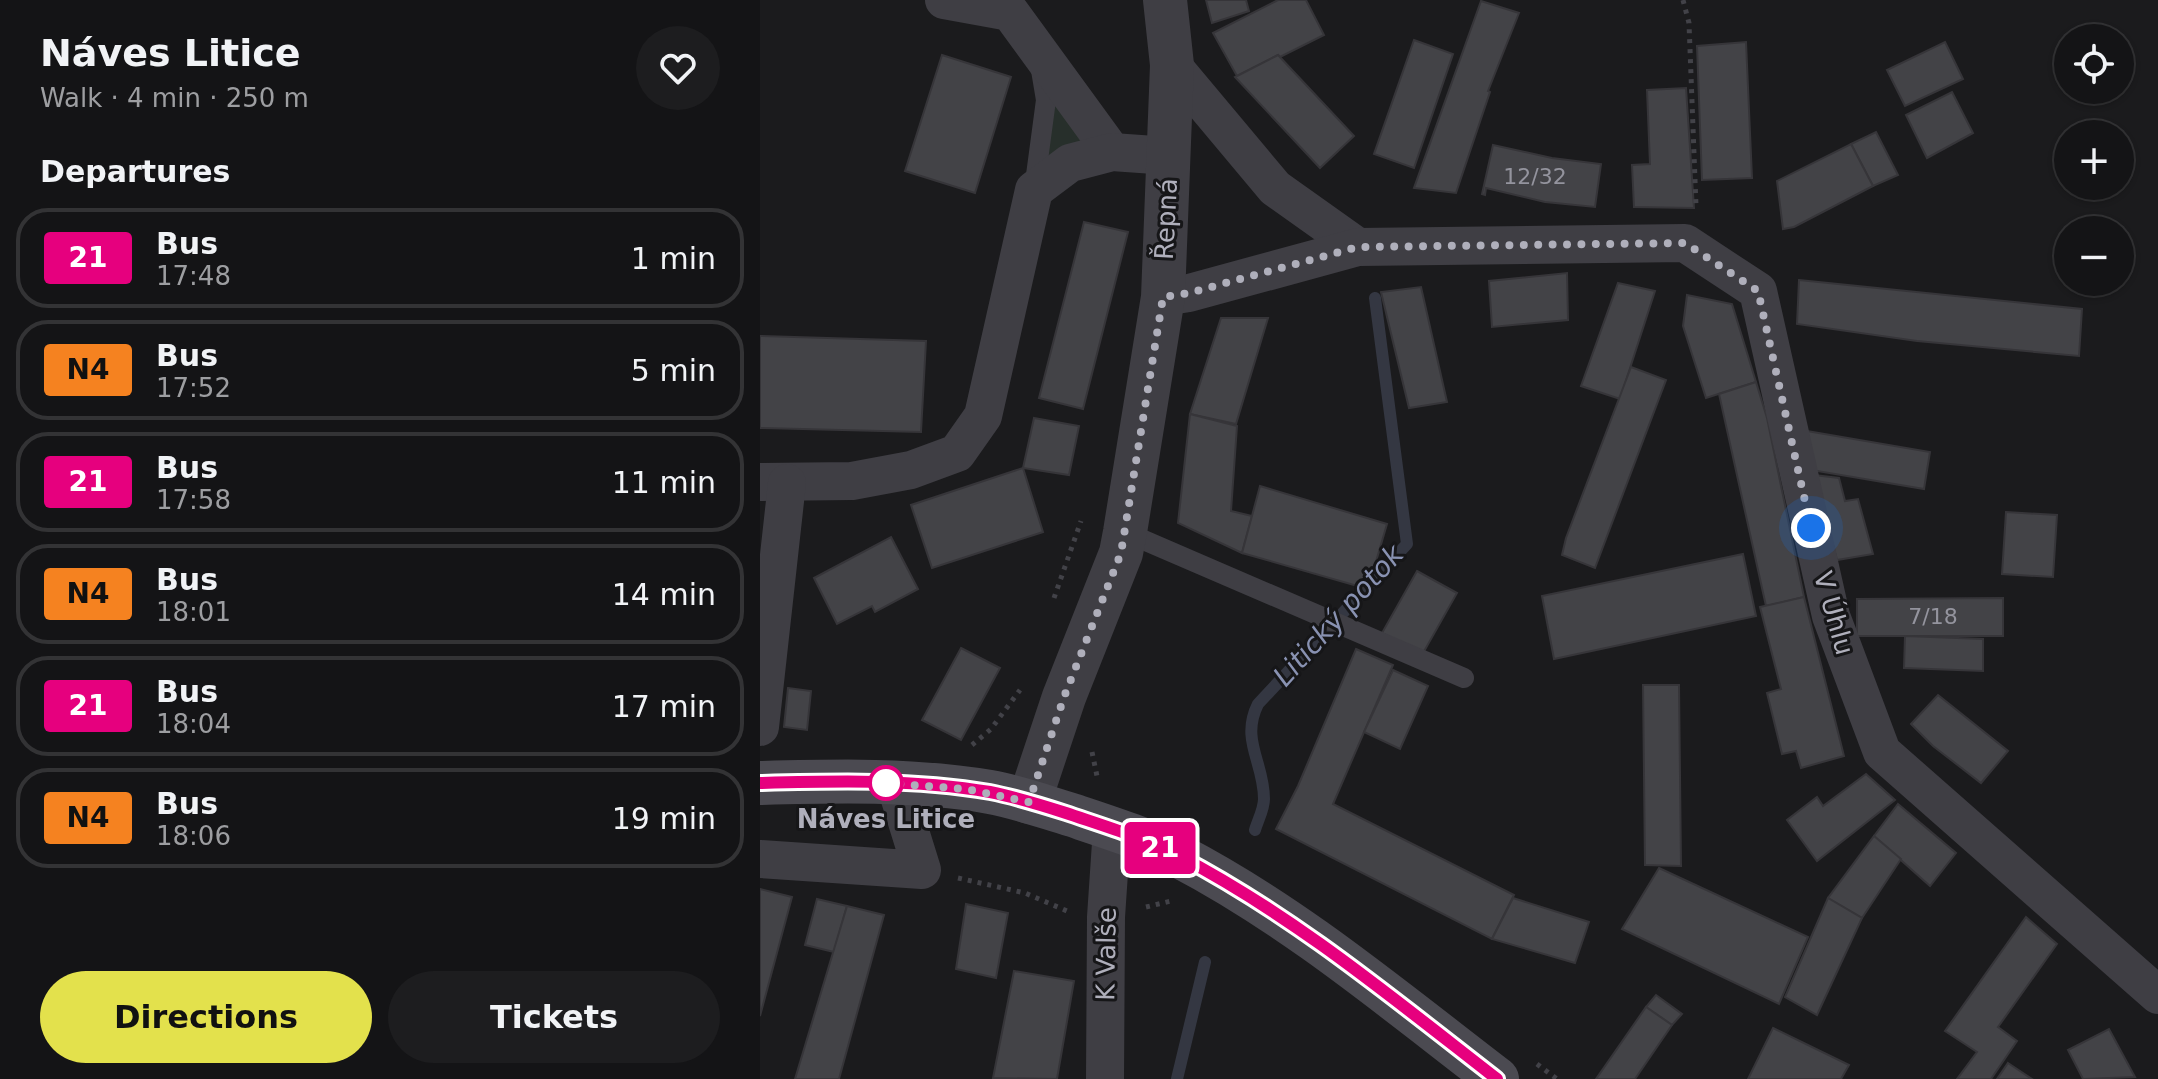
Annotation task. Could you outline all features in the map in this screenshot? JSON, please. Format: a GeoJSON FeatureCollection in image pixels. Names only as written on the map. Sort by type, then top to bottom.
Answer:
{"type":"FeatureCollection","features":[{"type":"Feature","properties":{"kind":"main road"},"geometry":{"type":"LineString","coordinates":[[760,783],[845,781],[991,792],[1112,828],[1177,855],[1298,929],[1497,1079]]}},
{"type":"Feature","properties":{"kind":"street"},"geometry":{"type":"LineString","coordinates":[[944,0],[1010,12],[1112,152]]}},
{"type":"Feature","properties":{"kind":"street","name":"Řepná"},"geometry":{"type":"LineString","coordinates":[[1029,802],[1064,697],[1121,553],[1125,532],[1163,297],[1172,65],[1165,0]]}},
{"type":"Feature","properties":{"kind":"street"},"geometry":{"type":"LineString","coordinates":[[1172,65],[1275,188],[1358,247]]}},
{"type":"Feature","properties":{"kind":"street"},"geometry":{"type":"LineString","coordinates":[[760,720],[774,482],[852,481],[911,470],[957,453],[983,416],[1034,190],[1070,163],[1112,152],[1169,156]]}},
{"type":"Feature","properties":{"kind":"street"},"geometry":{"type":"LineString","coordinates":[[1163,297],[1189,293],[1358,247],[1685,243]]}},
{"type":"Feature","properties":{"kind":"street","name":"V Úhlu"},"geometry":{"type":"LineString","coordinates":[[1685,243],[1758,291],[1831,616],[1882,752],[2158,995]]}},
{"type":"Feature","properties":{"kind":"street"},"geometry":{"type":"LineString","coordinates":[[760,859],[922,870],[895,783]]}},
{"type":"Feature","properties":{"kind":"street","name":"K Valše"},"geometry":{"type":"LineString","coordinates":[[1105,1079],[1106,917],[1112,828]]}},
{"type":"Feature","properties":{"kind":"lane"},"geometry":{"type":"LineString","coordinates":[[1034,190],[1046,100],[1037,49]]}},
{"type":"Feature","properties":{"kind":"lane"},"geometry":{"type":"LineString","coordinates":[[1125,532],[1464,678]]}},
{"type":"Feature","properties":{"kind":"path"},"geometry":{"type":"LineString","coordinates":[[1683,0],[1689,23],[1696,209],[1685,243]]}},
{"type":"Feature","properties":{"kind":"path"},"geometry":{"type":"LineString","coordinates":[[1053,601],[1083,515]]}},
{"type":"Feature","properties":{"kind":"path"},"geometry":{"type":"LineString","coordinates":[[968,748],[991,729],[1022,687]]}},
{"type":"Feature","properties":{"kind":"path"},"geometry":{"type":"LineString","coordinates":[[922,870],[1025,893],[1078,916],[1131,918],[1149,905],[1182,899]]}},
{"type":"Feature","properties":{"kind":"shaded area"},"geometry":{"type":"Polygon","coordinates":[[[1037,49],[1112,152],[1034,190],[1037,49]]]}},
{"type":"Feature","properties":{"kind":"building"},"geometry":{"type":"Polygon","coordinates":[[[1206,0],[1246,0],[1249,11],[1212,23],[1206,0]]]}},
{"type":"Feature","properties":{"kind":"building"},"geometry":{"type":"Polygon","coordinates":[[[1278,0],[1306,0],[1324,35],[1237,76],[1213,33],[1278,0]]]}},
{"type":"Feature","properties":{"kind":"building"},"geometry":{"type":"Polygon","coordinates":[[[1481,1],[1519,13],[1488,91],[1456,193],[1414,188],[1481,1]]]}},
{"type":"Feature","properties":{"kind":"building"},"geometry":{"type":"Polygon","coordinates":[[[1414,40],[1453,54],[1414,168],[1374,154],[1414,40]]]}},
{"type":"Feature","properties":{"kind":"building"},"geometry":{"type":"Polygon","coordinates":[[[1746,42],[1752,178],[1702,180],[1697,46],[1746,42]]]}},
{"type":"Feature","properties":{"kind":"building"},"geometry":{"type":"Polygon","coordinates":[[[1945,42],[1963,79],[1905,106],[1887,70],[1945,42]]]}},
{"type":"Feature","properties":{"kind":"building"},"geometry":{"type":"Polygon","coordinates":[[[942,55],[1011,77],[975,193],[905,171],[942,55]]]}},
{"type":"Feature","properties":{"kind":"building"},"geometry":{"type":"Polygon","coordinates":[[[1278,55],[1354,136],[1320,168],[1235,77],[1278,55]]]}},
{"type":"Feature","properties":{"kind":"building"},"geometry":{"type":"Polygon","coordinates":[[[1686,88],[1694,208],[1634,207],[1632,165],[1650,164],[1647,90],[1686,88]]]}},
{"type":"Feature","properties":{"kind":"building"},"geometry":{"type":"Polygon","coordinates":[[[1952,92],[1973,133],[1927,158],[1906,115],[1952,92]]]}},
{"type":"Feature","properties":{"kind":"building"},"geometry":{"type":"Polygon","coordinates":[[[1876,132],[1898,175],[1873,186],[1851,144],[1876,132]]]}},
{"type":"Feature","properties":{"kind":"building"},"geometry":{"type":"Polygon","coordinates":[[[1851,144],[1873,186],[1794,227],[1783,229],[1777,181],[1851,144]]]}},
{"type":"Feature","properties":{"kind":"building"},"geometry":{"type":"Polygon","coordinates":[[[1493,145],[1552,158],[1601,164],[1595,207],[1545,202],[1486,188],[1485,195],[1482,194],[1493,145]]]}},
{"type":"Feature","properties":{"kind":"building"},"geometry":{"type":"Polygon","coordinates":[[[1084,222],[1128,232],[1083,409],[1039,398],[1084,222]]]}},
{"type":"Feature","properties":{"kind":"building"},"geometry":{"type":"Polygon","coordinates":[[[1567,273],[1568,320],[1492,327],[1489,281],[1567,273]]]}},
{"type":"Feature","properties":{"kind":"building"},"geometry":{"type":"Polygon","coordinates":[[[1799,280],[2082,309],[2079,356],[1917,341],[1797,324],[1799,280]]]}},
{"type":"Feature","properties":{"kind":"building"},"geometry":{"type":"Polygon","coordinates":[[[1618,283],[1655,291],[1620,399],[1581,386],[1618,283]]]}},
{"type":"Feature","properties":{"kind":"building"},"geometry":{"type":"Polygon","coordinates":[[[1421,287],[1447,402],[1409,408],[1381,292],[1421,287]]]}},
{"type":"Feature","properties":{"kind":"building"},"geometry":{"type":"Polygon","coordinates":[[[1687,295],[1732,304],[1756,382],[1706,398],[1683,326],[1687,295]]]}},
{"type":"Feature","properties":{"kind":"building"},"geometry":{"type":"Polygon","coordinates":[[[1221,318],[1268,318],[1236,424],[1190,414],[1221,318]]]}},
{"type":"Feature","properties":{"kind":"building"},"geometry":{"type":"Polygon","coordinates":[[[760,336],[926,341],[921,432],[760,428],[760,336]]]}},
{"type":"Feature","properties":{"kind":"building"},"geometry":{"type":"Polygon","coordinates":[[[1631,367],[1666,380],[1595,568],[1562,555],[1631,367]]]}},
{"type":"Feature","properties":{"kind":"building"},"geometry":{"type":"Polygon","coordinates":[[[1756,382],[1767,418],[1804,597],[1766,606],[1719,394],[1756,382]]]}},
{"type":"Feature","properties":{"kind":"building"},"geometry":{"type":"Polygon","coordinates":[[[1190,414],[1237,426],[1231,511],[1252,516],[1242,553],[1178,523],[1190,414]]]}},
{"type":"Feature","properties":{"kind":"building"},"geometry":{"type":"Polygon","coordinates":[[[1034,418],[1079,426],[1069,475],[1023,468],[1034,418]]]}},
{"type":"Feature","properties":{"kind":"building"},"geometry":{"type":"Polygon","coordinates":[[[1807,431],[1930,452],[1924,489],[1811,470],[1807,431]]]}},
{"type":"Feature","properties":{"kind":"building"},"geometry":{"type":"Polygon","coordinates":[[[1023,468],[1043,532],[932,568],[911,505],[1023,468]]]}},
{"type":"Feature","properties":{"kind":"building"},"geometry":{"type":"Polygon","coordinates":[[[1814,475],[1839,478],[1845,501],[1858,499],[1873,554],[1837,560],[1814,475]]]}},
{"type":"Feature","properties":{"kind":"building"},"geometry":{"type":"Polygon","coordinates":[[[1260,486],[1387,524],[1368,589],[1242,553],[1260,486]]]}},
{"type":"Feature","properties":{"kind":"building"},"geometry":{"type":"Polygon","coordinates":[[[2006,512],[2057,515],[2053,577],[2002,574],[2006,512]]]}},
{"type":"Feature","properties":{"kind":"building"},"geometry":{"type":"Polygon","coordinates":[[[891,537],[918,589],[875,612],[872,606],[837,624],[814,578],[891,537]]]}},
{"type":"Feature","properties":{"kind":"building"},"geometry":{"type":"Polygon","coordinates":[[[1743,554],[1756,616],[1554,659],[1542,596],[1743,554]]]}},
{"type":"Feature","properties":{"kind":"building"},"geometry":{"type":"Polygon","coordinates":[[[1417,571],[1457,593],[1422,655],[1382,633],[1417,571]]]}},
{"type":"Feature","properties":{"kind":"building"},"geometry":{"type":"Polygon","coordinates":[[[1804,597],[1844,756],[1801,768],[1796,751],[1782,754],[1767,693],[1781,689],[1760,607],[1804,597]]]}},
{"type":"Feature","properties":{"kind":"building"},"geometry":{"type":"Polygon","coordinates":[[[2003,598],[2003,636],[1857,636],[1857,599],[2003,598]]]}},
{"type":"Feature","properties":{"kind":"building"},"geometry":{"type":"Polygon","coordinates":[[[1905,636],[1983,639],[1983,671],[1904,668],[1905,636]]]}},
{"type":"Feature","properties":{"kind":"building"},"geometry":{"type":"Polygon","coordinates":[[[961,648],[1000,668],[961,740],[922,720],[961,648]]]}},
{"type":"Feature","properties":{"kind":"building"},"geometry":{"type":"Polygon","coordinates":[[[1356,649],[1393,665],[1333,804],[1514,895],[1492,939],[1276,829],[1298,786],[1356,649]]]}},
{"type":"Feature","properties":{"kind":"building"},"geometry":{"type":"Polygon","coordinates":[[[1393,670],[1428,686],[1400,749],[1364,732],[1393,670]]]}},
{"type":"Feature","properties":{"kind":"building"},"geometry":{"type":"Polygon","coordinates":[[[1643,685],[1679,685],[1681,866],[1645,865],[1643,685]]]}},
{"type":"Feature","properties":{"kind":"building"},"geometry":{"type":"Polygon","coordinates":[[[788,688],[811,691],[807,730],[784,727],[788,688]]]}},
{"type":"Feature","properties":{"kind":"building"},"geometry":{"type":"Polygon","coordinates":[[[1938,695],[2008,751],[1981,783],[1933,746],[1911,724],[1938,695]]]}},
{"type":"Feature","properties":{"kind":"building"},"geometry":{"type":"Polygon","coordinates":[[[1866,774],[1895,800],[1817,861],[1787,820],[1817,797],[1823,806],[1866,774]]]}},
{"type":"Feature","properties":{"kind":"building"},"geometry":{"type":"Polygon","coordinates":[[[1898,804],[1956,853],[1930,886],[1874,836],[1898,804]]]}},
{"type":"Feature","properties":{"kind":"building"},"geometry":{"type":"Polygon","coordinates":[[[1874,836],[1901,859],[1862,918],[1828,898],[1874,836]]]}},
{"type":"Feature","properties":{"kind":"building"},"geometry":{"type":"Polygon","coordinates":[[[1659,868],[1808,937],[1779,1004],[1622,929],[1659,868]]]}},
{"type":"Feature","properties":{"kind":"building"},"geometry":{"type":"Polygon","coordinates":[[[760,889],[792,897],[760,1016],[760,889]]]}},
{"type":"Feature","properties":{"kind":"building"},"geometry":{"type":"Polygon","coordinates":[[[1513,898],[1589,922],[1575,963],[1492,939],[1513,898]]]}},
{"type":"Feature","properties":{"kind":"building"},"geometry":{"type":"Polygon","coordinates":[[[1828,898],[1862,918],[1817,1015],[1785,997],[1828,898]]]}},
{"type":"Feature","properties":{"kind":"building"},"geometry":{"type":"Polygon","coordinates":[[[817,899],[847,906],[834,952],[805,945],[817,899]]]}},
{"type":"Feature","properties":{"kind":"building"},"geometry":{"type":"Polygon","coordinates":[[[966,904],[1008,913],[996,978],[956,969],[966,904]]]}},
{"type":"Feature","properties":{"kind":"building"},"geometry":{"type":"Polygon","coordinates":[[[847,906],[884,915],[839,1079],[795,1079],[847,906]]]}},
{"type":"Feature","properties":{"kind":"building"},"geometry":{"type":"Polygon","coordinates":[[[2026,917],[2057,944],[1998,1027],[2017,1041],[1991,1079],[1957,1079],[1977,1052],[1945,1031],[2026,917]]]}},
{"type":"Feature","properties":{"kind":"building"},"geometry":{"type":"Polygon","coordinates":[[[1014,971],[1074,981],[1057,1079],[993,1078],[1014,971]]]}},
{"type":"Feature","properties":{"kind":"building"},"geometry":{"type":"Polygon","coordinates":[[[1656,995],[1682,1014],[1672,1025],[1646,1007],[1656,995]]]}},
{"type":"Feature","properties":{"kind":"building"},"geometry":{"type":"Polygon","coordinates":[[[1646,1007],[1672,1025],[1635,1079],[1596,1079],[1646,1007]]]}},
{"type":"Feature","properties":{"kind":"building"},"geometry":{"type":"Polygon","coordinates":[[[1773,1028],[1849,1065],[1841,1079],[1748,1079],[1773,1028]]]}},
{"type":"Feature","properties":{"kind":"building"},"geometry":{"type":"Polygon","coordinates":[[[2109,1029],[2135,1077],[2083,1079],[2068,1050],[2109,1029]]]}},
{"type":"Feature","properties":{"kind":"building"},"geometry":{"type":"Polygon","coordinates":[[[2008,1063],[2032,1079],[1997,1079],[2008,1063]]]}},
{"type":"Feature","properties":{"kind":"waterway","name":"Litický potok"},"geometry":{"type":"LineString","coordinates":[[1255,830],[1264,799],[1251,729],[1258,704],[1407,544],[1375,298]]}},
{"type":"Feature","properties":{"kind":"waterway","name":"Litický potok"},"geometry":{"type":"LineString","coordinates":[[1177,1079],[1205,962]]}},
{"type":"Feature","properties":{"kind":"bus line","name":"21"},"geometry":{"type":"LineString","coordinates":[[760,783],[845,781],[991,792],[1112,828],[1177,855],[1260,904],[1497,1079]]}},
{"type":"Feature","properties":{"kind":"place","name":"Náves Litice"},"geometry":{"type":"Point","coordinates":[886,783]}},
{"type":"Feature","properties":{"kind":"route"},"geometry":{"type":"LineString","coordinates":[[886,783],[991,792],[1029,802],[1064,697],[1121,553],[1163,297],[1189,293],[1358,247],[1685,243],[1758,291],[1811,528]]}}]}
